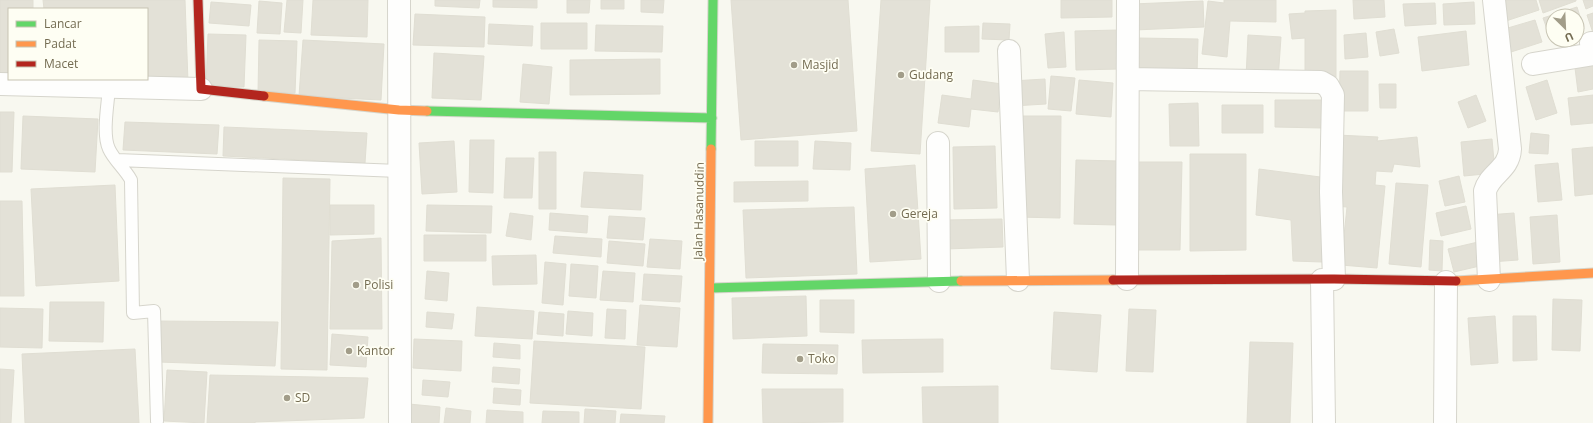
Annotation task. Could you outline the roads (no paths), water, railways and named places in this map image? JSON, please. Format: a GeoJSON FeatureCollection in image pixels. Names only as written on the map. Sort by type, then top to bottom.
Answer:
{"type":"FeatureCollection","features":[{"type":"Feature","properties":{"kind":"main road"},"geometry":{"type":"LineString","coordinates":[[198,0],[201,89],[399,110],[712,118]]}},
{"type":"Feature","properties":{"kind":"main road","name":"Jalan Hasanuddin"},"geometry":{"type":"LineString","coordinates":[[708,423],[713,0]]}},
{"type":"Feature","properties":{"kind":"main road"},"geometry":{"type":"LineString","coordinates":[[710,288],[938,281],[1127,279],[1328,279],[1446,282],[1593,273]]}},
{"type":"Feature","properties":{"kind":"street"},"geometry":{"type":"LineString","coordinates":[[399,0],[400,423]]}},
{"type":"Feature","properties":{"kind":"street"},"geometry":{"type":"LineString","coordinates":[[1127,279],[1128,0]]}},
{"type":"Feature","properties":{"kind":"street"},"geometry":{"type":"LineString","coordinates":[[1489,280],[1485,191],[1487,184],[1506,164],[1510,157],[1494,0]]}},
{"type":"Feature","properties":{"kind":"street"},"geometry":{"type":"LineString","coordinates":[[1533,64],[1593,54],[1591,43],[1593,43]]}},
{"type":"Feature","properties":{"kind":"street"},"geometry":{"type":"LineString","coordinates":[[1009,51],[1018,280]]}},
{"type":"Feature","properties":{"kind":"street"},"geometry":{"type":"LineString","coordinates":[[1128,79],[1321,82],[1328,86],[1333,95],[1333,101],[1324,423]]}},
{"type":"Feature","properties":{"kind":"street"},"geometry":{"type":"LineString","coordinates":[[0,84],[201,89]]}},
{"type":"Feature","properties":{"kind":"street"},"geometry":{"type":"LineString","coordinates":[[938,143],[938,281]]}},
{"type":"Feature","properties":{"kind":"street"},"geometry":{"type":"LineString","coordinates":[[1445,423],[1446,282]]}},
{"type":"Feature","properties":{"kind":"lane"},"geometry":{"type":"LineString","coordinates":[[109,87],[106,135],[109,149],[131,180],[134,313],[154,311],[158,421]]}},
{"type":"Feature","properties":{"kind":"lane"},"geometry":{"type":"LineString","coordinates":[[117,160],[399,171]]}},
{"type":"Feature","properties":{"kind":"place","name":"Masjid"},"geometry":{"type":"Point","coordinates":[794,65]}},
{"type":"Feature","properties":{"kind":"place","name":"Gudang"},"geometry":{"type":"Point","coordinates":[901,75]}},
{"type":"Feature","properties":{"kind":"place","name":"Gereja"},"geometry":{"type":"Point","coordinates":[893,214]}},
{"type":"Feature","properties":{"kind":"place","name":"Polisi"},"geometry":{"type":"Point","coordinates":[356,285]}},
{"type":"Feature","properties":{"kind":"place","name":"Kantor"},"geometry":{"type":"Point","coordinates":[349,351]}},
{"type":"Feature","properties":{"kind":"place","name":"Toko"},"geometry":{"type":"Point","coordinates":[800,359]}},
{"type":"Feature","properties":{"kind":"place","name":"SD"},"geometry":{"type":"Point","coordinates":[287,398]}}]}
